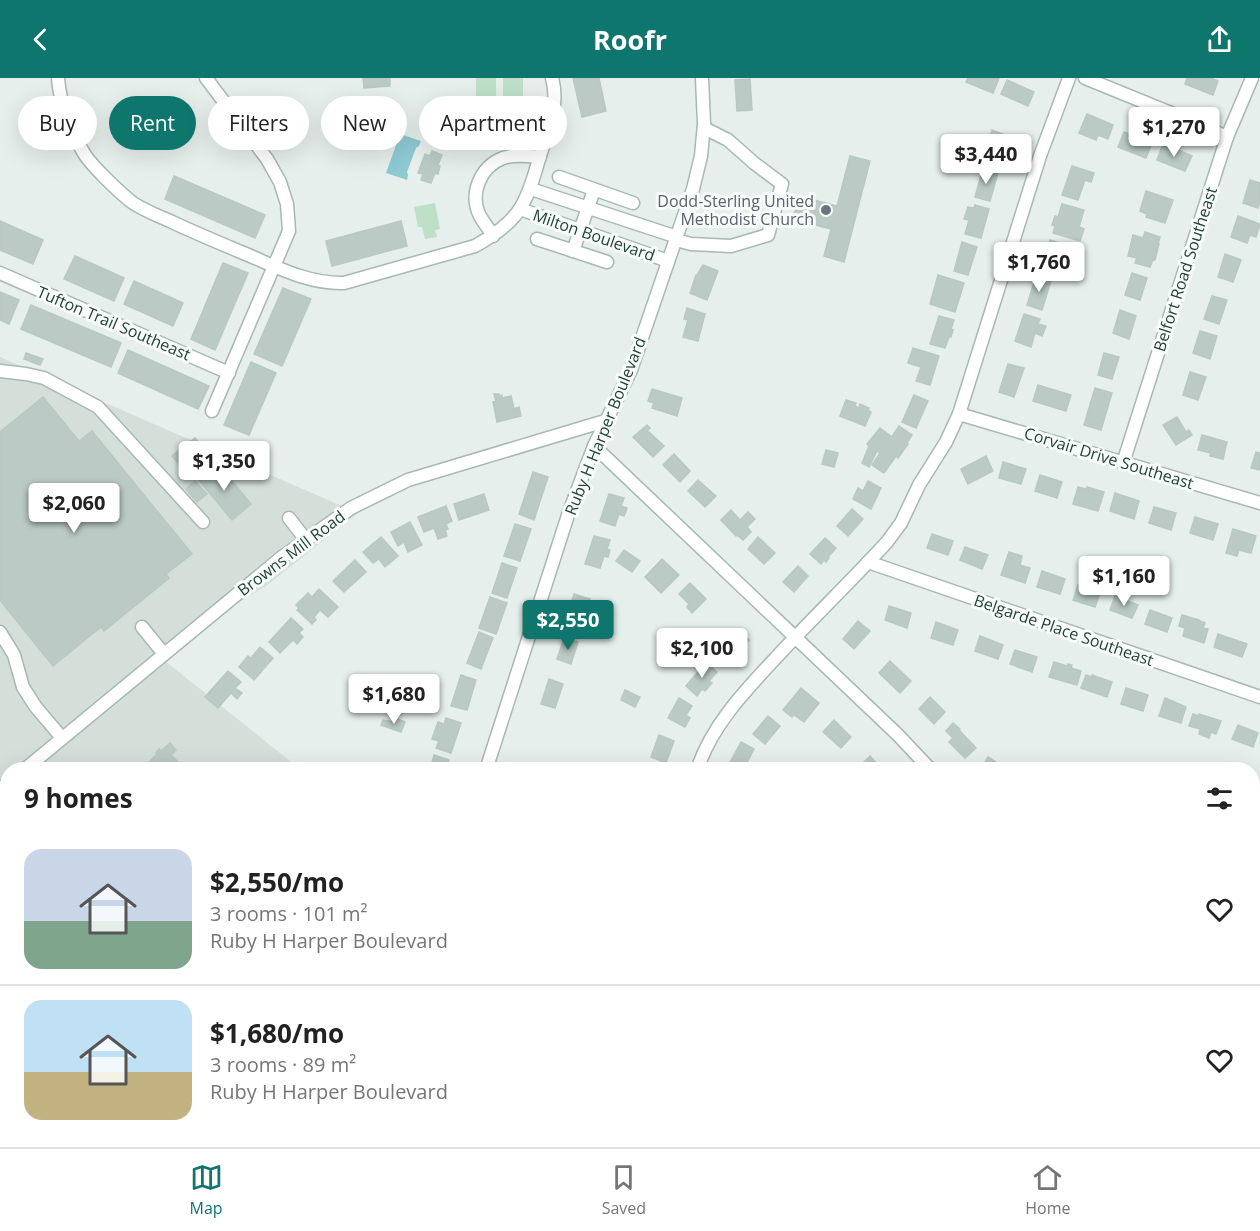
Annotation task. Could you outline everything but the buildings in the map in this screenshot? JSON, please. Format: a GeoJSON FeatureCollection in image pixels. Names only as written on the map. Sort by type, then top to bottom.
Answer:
{"type":"FeatureCollection","features":[{"type":"Feature","properties":{"kind":"street"},"geometry":{"type":"LineString","coordinates":[[58,78],[64,110],[86,156],[133,202],[185,228],[275,266],[306,279],[328,284],[344,283],[475,246],[493,236],[520,209],[531,189],[549,132],[554,104],[552,78]]}},
{"type":"Feature","properties":{"kind":"street"},"geometry":{"type":"LineString","coordinates":[[206,78],[267,159],[280,182],[287,204],[289,231],[212,411]]}},
{"type":"Feature","properties":{"kind":"street","name":"Ruby H Harper Boulevard"},"geometry":{"type":"LineString","coordinates":[[489,762],[568,515],[594,446],[631,370],[693,189],[704,128],[702,78]]}},
{"type":"Feature","properties":{"kind":"street"},"geometry":{"type":"LineString","coordinates":[[700,762],[720,723],[748,688],[887,542],[901,523],[919,485],[946,442],[959,414],[1040,156],[1069,78]]}},
{"type":"Feature","properties":{"kind":"street"},"geometry":{"type":"LineString","coordinates":[[1085,78],[1227,137]]}},
{"type":"Feature","properties":{"kind":"street","name":"Belfort Road Southeast"},"geometry":{"type":"LineString","coordinates":[[1124,463],[1227,137],[1252,78]]}},
{"type":"Feature","properties":{"kind":"street","name":"Milton Boulevard"},"geometry":{"type":"LineString","coordinates":[[531,189],[691,244],[731,246],[768,235],[782,184],[728,140],[704,128]]}},
{"type":"Feature","properties":{"kind":"street"},"geometry":{"type":"LineString","coordinates":[[493,236],[479,215],[476,198],[477,185],[481,176],[489,166],[502,158],[540,157]]}},
{"type":"Feature","properties":{"kind":"street"},"geometry":{"type":"LineString","coordinates":[[559,177],[633,203]]}},
{"type":"Feature","properties":{"kind":"street"},"geometry":{"type":"LineString","coordinates":[[573,251],[594,190]]}},
{"type":"Feature","properties":{"kind":"street","name":"Milton Boulevard"},"geometry":{"type":"LineString","coordinates":[[520,209],[669,261]]}},
{"type":"Feature","properties":{"kind":"street"},"geometry":{"type":"LineString","coordinates":[[537,239],[607,262]]}},
{"type":"Feature","properties":{"kind":"street","name":"Tufton Trail Southeast"},"geometry":{"type":"LineString","coordinates":[[0,273],[229,373]]}},
{"type":"Feature","properties":{"kind":"street"},"geometry":{"type":"LineString","coordinates":[[0,371],[44,378],[98,407],[203,522]]}},
{"type":"Feature","properties":{"kind":"street","name":"Corvair Drive Southeast"},"geometry":{"type":"LineString","coordinates":[[959,414],[1260,503]]}},
{"type":"Feature","properties":{"kind":"street","name":"Browns Mill Road"},"geometry":{"type":"LineString","coordinates":[[34,762],[282,556],[351,508],[408,480],[605,421]]}},
{"type":"Feature","properties":{"kind":"street"},"geometry":{"type":"LineString","coordinates":[[594,446],[898,735],[923,762]]}},
{"type":"Feature","properties":{"kind":"street"},"geometry":{"type":"LineString","coordinates":[[288,518],[306,540]]}},
{"type":"Feature","properties":{"kind":"street","name":"Belgarde Place Southeast"},"geometry":{"type":"LineString","coordinates":[[868,562],[1260,698]]}},
{"type":"Feature","properties":{"kind":"street"},"geometry":{"type":"LineString","coordinates":[[142,627],[164,654]]}},
{"type":"Feature","properties":{"kind":"street"},"geometry":{"type":"LineString","coordinates":[[0,632],[14,655],[23,687],[35,706],[62,738]]}},
{"type":"Feature","properties":{"kind":"shaded area"},"geometry":{"type":"Polygon","coordinates":[[[0,357],[358,513],[266,586],[155,653],[291,762],[0,762],[0,357]]]}},
{"type":"Feature","properties":{"kind":"green space"},"geometry":{"type":"Polygon","coordinates":[[[476,78],[496,78],[496,96],[476,96],[476,78]]]}},
{"type":"Feature","properties":{"kind":"green space"},"geometry":{"type":"Polygon","coordinates":[[[503,78],[523,78],[523,96],[503,96],[503,78]]]}},
{"type":"Feature","properties":{"kind":"green space"},"geometry":{"type":"Polygon","coordinates":[[[435,203],[440,229],[435,230],[437,237],[425,239],[422,227],[418,227],[414,207],[435,203]]]}},
{"type":"Feature","properties":{"kind":"water"},"geometry":{"type":"Polygon","coordinates":[[[407,136],[419,140],[419,146],[416,148],[407,172],[407,180],[386,173],[394,150],[407,150],[407,136]]]}},
{"type":"Feature","properties":{"kind":"place","name":"Dodd-Sterling United Methodist Church"},"geometry":{"type":"Point","coordinates":[826,210]}}]}
